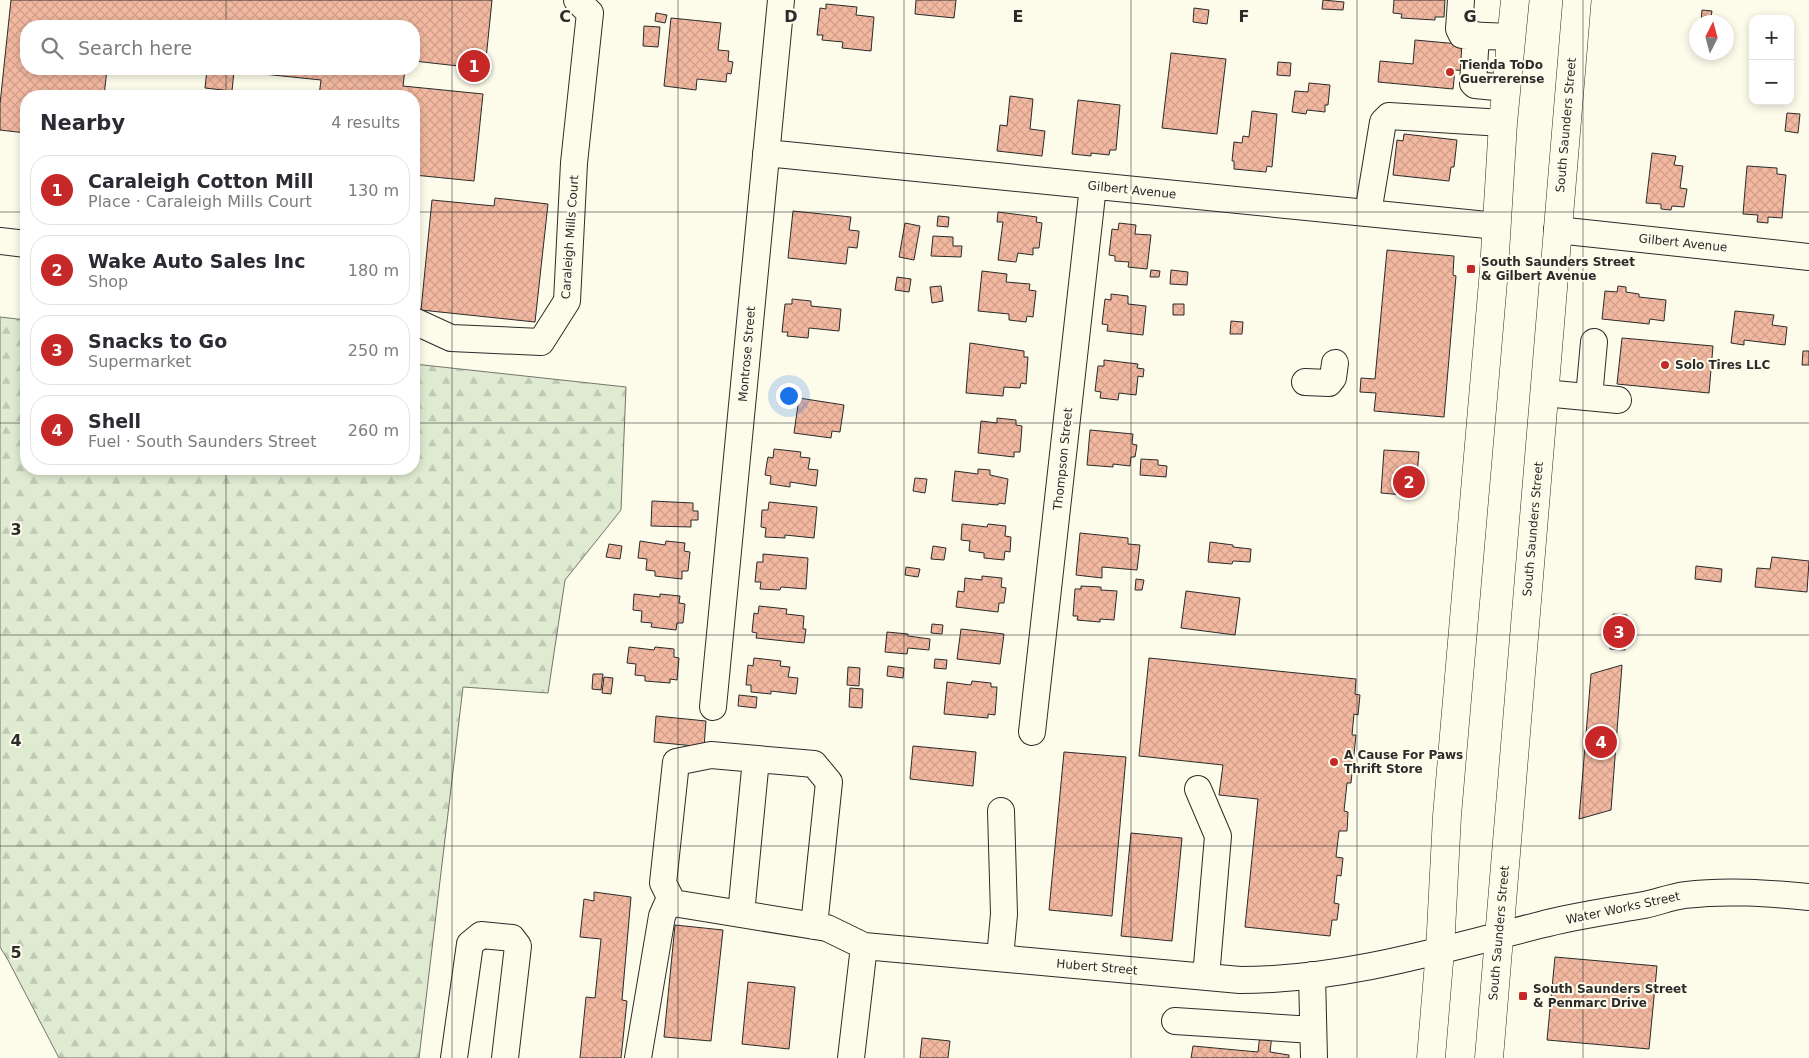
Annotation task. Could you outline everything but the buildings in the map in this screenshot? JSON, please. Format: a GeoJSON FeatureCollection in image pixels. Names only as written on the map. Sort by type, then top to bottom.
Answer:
{"type":"FeatureCollection","features":[{"type":"Feature","properties":{"kind":"main road"},"geometry":{"type":"LineString","coordinates":[[1431,1058],[1440,950],[1447,816],[1497,226],[1503,123],[1514,0]]}},
{"type":"Feature","properties":{"kind":"main road","name":"South Saunders Street"},"geometry":{"type":"LineString","coordinates":[[1489,1058],[1577,0]]}},
{"type":"Feature","properties":{"kind":"street","name":"Caraleigh Mills Court"},"geometry":{"type":"LineString","coordinates":[[420,324],[451,338],[540,342],[567,301],[574,163],[590,13],[576,0]]}},
{"type":"Feature","properties":{"kind":"street","name":"Montrose Street"},"geometry":{"type":"LineString","coordinates":[[713,707],[781,0]]}},
{"type":"Feature","properties":{"kind":"street"},"geometry":{"type":"LineString","coordinates":[[1461,0],[1460,29],[1462,35],[1511,37]]}},
{"type":"Feature","properties":{"kind":"street"},"geometry":{"type":"LineString","coordinates":[[1476,35],[1473,82],[1475,85],[1506,88]]}},
{"type":"Feature","properties":{"kind":"street"},"geometry":{"type":"LineString","coordinates":[[1368,213],[1383,122],[1389,116],[1503,123]]}},
{"type":"Feature","properties":{"kind":"street","name":"Gilbert Avenue"},"geometry":{"type":"LineString","coordinates":[[766,153],[1497,226]]}},
{"type":"Feature","properties":{"kind":"street","name":"Thompson Street"},"geometry":{"type":"LineString","coordinates":[[1032,732],[1093,186]]}},
{"type":"Feature","properties":{"kind":"street","name":"Gilbert Avenue"},"geometry":{"type":"LineString","coordinates":[[1557,230],[1809,257]]}},
{"type":"Feature","properties":{"kind":"street"},"geometry":{"type":"LineString","coordinates":[[0,241],[20,243]]}},
{"type":"Feature","properties":{"kind":"street"},"geometry":{"type":"LineString","coordinates":[[1589,397],[1594,342]]}},
{"type":"Feature","properties":{"kind":"street"},"geometry":{"type":"LineString","coordinates":[[1305,382],[1329,383],[1333,378],[1335,363]]}},
{"type":"Feature","properties":{"kind":"street"},"geometry":{"type":"LineString","coordinates":[[1544,393],[1618,400]]}},
{"type":"Feature","properties":{"kind":"street"},"geometry":{"type":"LineString","coordinates":[[814,926],[828,782],[814,764],[711,755],[676,762],[663,883],[670,898],[673,903],[814,926],[827,928],[864,946],[851,1058]]}},
{"type":"Feature","properties":{"kind":"street"},"geometry":{"type":"LineString","coordinates":[[741,914],[756,759]]}},
{"type":"Feature","properties":{"kind":"street"},"geometry":{"type":"LineString","coordinates":[[1198,789],[1218,836],[1206,976]]}},
{"type":"Feature","properties":{"kind":"street"},"geometry":{"type":"LineString","coordinates":[[1000,958],[1004,914],[1001,811]]}},
{"type":"Feature","properties":{"kind":"street","name":"Water Works Street"},"geometry":{"type":"LineString","coordinates":[[1440,950],[1541,925],[1682,895],[1740,893],[1809,896]]}},
{"type":"Feature","properties":{"kind":"street"},"geometry":{"type":"LineString","coordinates":[[638,1058],[662,916],[670,898]]}},
{"type":"Feature","properties":{"kind":"street"},"geometry":{"type":"LineString","coordinates":[[454,1058],[470,944],[481,935],[512,938],[518,946],[505,1058]]}},
{"type":"Feature","properties":{"kind":"street","name":"Hubert Street"},"geometry":{"type":"LineString","coordinates":[[864,946],[1240,980],[1272,980],[1312,976],[1396,962],[1440,950]]}},
{"type":"Feature","properties":{"kind":"street"},"geometry":{"type":"LineString","coordinates":[[1312,976],[1314,1058]]}},
{"type":"Feature","properties":{"kind":"street"},"geometry":{"type":"LineString","coordinates":[[1175,1021],[1313,1030]]}},
{"type":"Feature","properties":{"kind":"green space"},"geometry":{"type":"Polygon","coordinates":[[[0,317],[20,319],[20,475],[420,475],[420,365],[626,387],[621,510],[565,580],[548,693],[463,687],[419,1058],[59,1058],[0,947],[0,317]]]}},
{"type":"Feature","properties":{"kind":"place","name":"Caraleigh Cotton Mill"},"geometry":{"type":"Point","coordinates":[474,66]}},
{"type":"Feature","properties":{"kind":"place","name":"Tienda ToDo Guerrerense"},"geometry":{"type":"Point","coordinates":[1450,72]}},
{"type":"Feature","properties":{"kind":"place","name":"South Saunders Street & Gilbert Avenue"},"geometry":{"type":"Point","coordinates":[1471,269]}},
{"type":"Feature","properties":{"kind":"place","name":"Solo Tires LLC"},"geometry":{"type":"Point","coordinates":[1665,365]}},
{"type":"Feature","properties":{"kind":"place","name":"Wake Auto Sales Inc"},"geometry":{"type":"Point","coordinates":[1409,482]}},
{"type":"Feature","properties":{"kind":"place","name":"Snacks to Go"},"geometry":{"type":"Point","coordinates":[1619,632]}},
{"type":"Feature","properties":{"kind":"place","name":"Shell"},"geometry":{"type":"Point","coordinates":[1601,742]}},
{"type":"Feature","properties":{"kind":"place","name":"A Cause For Paws Thrift Store"},"geometry":{"type":"Point","coordinates":[1334,762]}},
{"type":"Feature","properties":{"kind":"place","name":"South Saunders Street & Penmarc Drive"},"geometry":{"type":"Point","coordinates":[1523,996]}}]}
